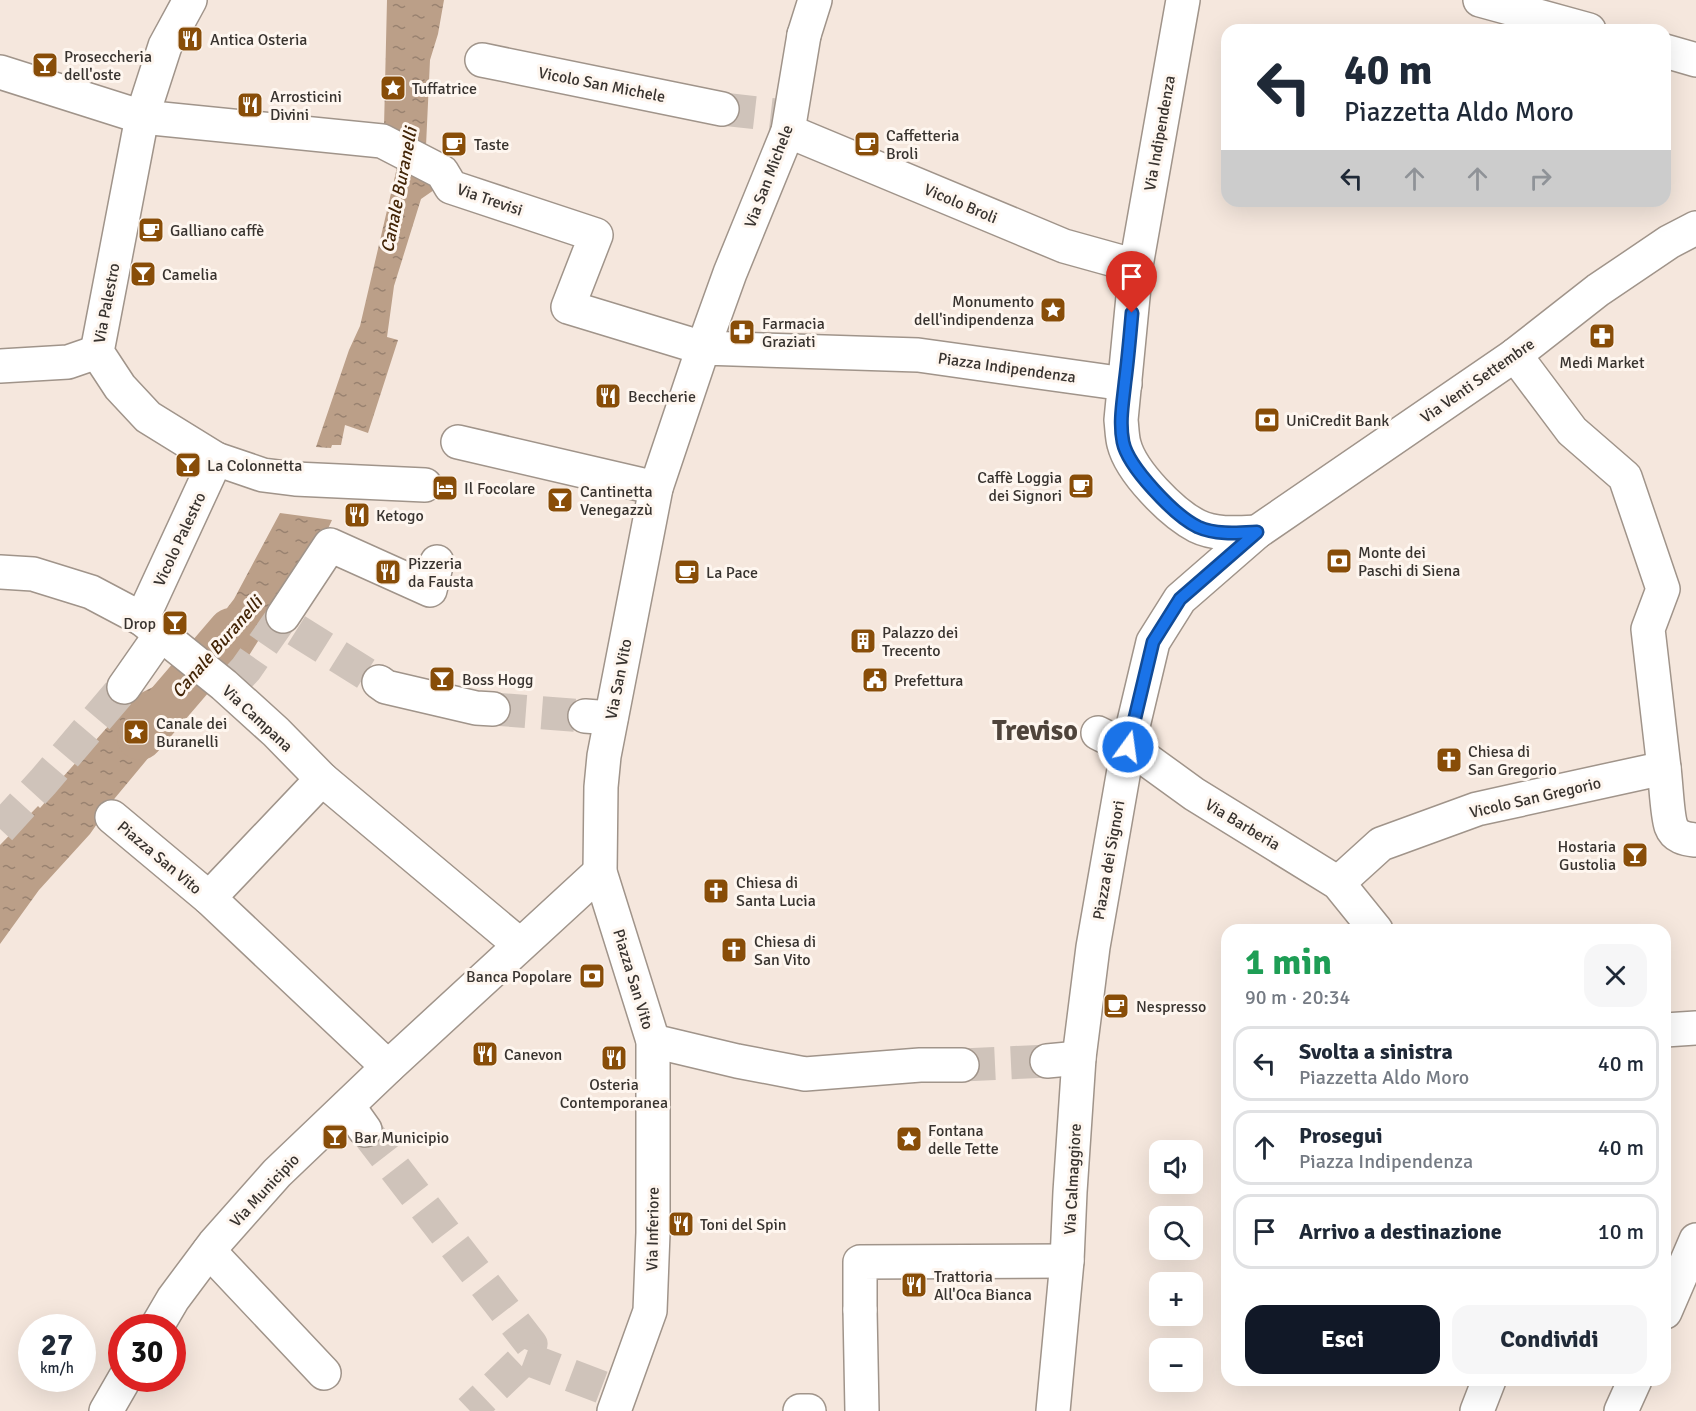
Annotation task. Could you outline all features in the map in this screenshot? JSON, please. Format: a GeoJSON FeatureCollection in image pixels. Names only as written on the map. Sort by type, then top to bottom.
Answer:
{"type":"FeatureCollection","features":[{"type":"Feature","properties":{"kind":"street","name":"Via Palestro"},"geometry":{"type":"LineString","coordinates":[[190,0],[165,46],[142,117],[97,352],[120,387],[148,417],[216,459],[263,475],[295,479],[425,484]]}},
{"type":"Feature","properties":{"kind":"street","name":"Via San Michele"},"geometry":{"type":"LineString","coordinates":[[656,488],[784,121],[804,35],[815,0]]}},
{"type":"Feature","properties":{"kind":"street","name":"Via Indipendenza"},"geometry":{"type":"LineString","coordinates":[[1136,266],[1183,0]]}},
{"type":"Feature","properties":{"kind":"street"},"geometry":{"type":"LineString","coordinates":[[1480,0],[1567,24]]}},
{"type":"Feature","properties":{"kind":"street","name":"Vicolo San Michele"},"geometry":{"type":"LineString","coordinates":[[482,60],[723,109]]}},
{"type":"Feature","properties":{"kind":"street","name":"Via Trevisi"},"geometry":{"type":"LineString","coordinates":[[0,72],[142,117],[382,141],[442,172],[451,187],[596,235],[568,307],[704,348]]}},
{"type":"Feature","properties":{"kind":"street","name":"Vicolo Broli"},"geometry":{"type":"LineString","coordinates":[[784,121],[1064,246],[1136,266]]}},
{"type":"Feature","properties":{"kind":"street","name":"Via Venti Settembre"},"geometry":{"type":"LineString","coordinates":[[1257,532],[1515,356],[1599,290],[1669,242],[1696,228]]}},
{"type":"Feature","properties":{"kind":"street"},"geometry":{"type":"LineString","coordinates":[[1136,266],[1121,420],[1124,444],[1135,466],[1151,487],[1173,509],[1198,527],[1228,534],[1257,532]]}},
{"type":"Feature","properties":{"kind":"street","name":"Piazza Indipendenza"},"geometry":{"type":"LineString","coordinates":[[704,348],[918,355],[1125,384]]}},
{"type":"Feature","properties":{"kind":"street"},"geometry":{"type":"LineString","coordinates":[[0,366],[68,362],[97,352]]}},
{"type":"Feature","properties":{"kind":"street"},"geometry":{"type":"LineString","coordinates":[[1515,356],[1572,431],[1625,477],[1663,588],[1648,629],[1671,827],[1678,836],[1695,840]]}},
{"type":"Feature","properties":{"kind":"street"},"geometry":{"type":"LineString","coordinates":[[458,442],[656,488]]}},
{"type":"Feature","properties":{"kind":"street","name":"Vicolo Palestro"},"geometry":{"type":"LineString","coordinates":[[124,687],[152,626],[216,459]]}},
{"type":"Feature","properties":{"kind":"street","name":"Via San Vito"},"geometry":{"type":"LineString","coordinates":[[600,872],[601,787],[604,756],[598,717],[656,488]]}},
{"type":"Feature","properties":{"kind":"street","name":"Piazza dei Signori"},"geometry":{"type":"LineString","coordinates":[[1093,947],[1128,747],[1153,642],[1180,599],[1257,532]]}},
{"type":"Feature","properties":{"kind":"street"},"geometry":{"type":"LineString","coordinates":[[283,616],[330,545],[430,590],[437,562]]}},
{"type":"Feature","properties":{"kind":"street","name":"Via Campana"},"geometry":{"type":"LineString","coordinates":[[0,572],[33,574],[91,592],[152,626],[228,686],[322,779]]}},
{"type":"Feature","properties":{"kind":"street"},"geometry":{"type":"LineString","coordinates":[[379,682],[386,687],[476,708],[493,709]]}},
{"type":"Feature","properties":{"kind":"street","name":"Via Barberia"},"geometry":{"type":"LineString","coordinates":[[1098,733],[1128,747],[1194,794],[1338,884],[1371,924]]}},
{"type":"Feature","properties":{"kind":"street","name":"Vicolo San Gregorio"},"geometry":{"type":"LineString","coordinates":[[1338,884],[1381,844],[1477,809],[1664,768]]}},
{"type":"Feature","properties":{"kind":"street"},"geometry":{"type":"LineString","coordinates":[[322,779],[520,945]]}},
{"type":"Feature","properties":{"kind":"street","name":"Piazza San Vito"},"geometry":{"type":"LineString","coordinates":[[209,898],[322,779]]}},
{"type":"Feature","properties":{"kind":"street","name":"Piazza San Vito"},"geometry":{"type":"LineString","coordinates":[[112,817],[209,898],[388,1067]]}},
{"type":"Feature","properties":{"kind":"street"},"geometry":{"type":"LineString","coordinates":[[388,1067],[600,872]]}},
{"type":"Feature","properties":{"kind":"street","name":"Piazza San Vito"},"geometry":{"type":"LineString","coordinates":[[600,872],[653,1041],[737,1061],[806,1074],[920,1065],[962,1065]]}},
{"type":"Feature","properties":{"kind":"street","name":"Via Calmaggiore"},"geometry":{"type":"LineString","coordinates":[[1053,1411],[1067,1261],[1079,1058],[1093,947]]}},
{"type":"Feature","properties":{"kind":"street"},"geometry":{"type":"LineString","coordinates":[[1671,1030],[1696,1028]]}},
{"type":"Feature","properties":{"kind":"street","name":"Via Inferiore"},"geometry":{"type":"LineString","coordinates":[[613,1398],[650,1311],[653,1233],[653,1041]]}},
{"type":"Feature","properties":{"kind":"street"},"geometry":{"type":"LineString","coordinates":[[1047,1061],[1079,1058]]}},
{"type":"Feature","properties":{"kind":"street","name":"Via Municipio"},"geometry":{"type":"LineString","coordinates":[[164,1314],[209,1251],[277,1173],[357,1118],[388,1067]]}},
{"type":"Feature","properties":{"kind":"street"},"geometry":{"type":"LineString","coordinates":[[209,1251],[324,1373]]}},
{"type":"Feature","properties":{"kind":"street"},"geometry":{"type":"LineString","coordinates":[[862,1411],[860,1262],[1067,1261]]}},
{"type":"Feature","properties":{"kind":"street"},"geometry":{"type":"LineString","coordinates":[[1477,1411],[1487,1386]]}},
{"type":"Feature","properties":{"kind":"street"},"geometry":{"type":"LineString","coordinates":[[1621,1411],[1632,1386]]}},
{"type":"Feature","properties":{"kind":"street"},"geometry":{"type":"LineString","coordinates":[[106,1411],[117,1392]]}},
{"type":"Feature","properties":{"kind":"street"},"geometry":{"type":"LineString","coordinates":[[800,1411],[809,1411]]}},
{"type":"Feature","properties":{"kind":"water"},"geometry":{"type":"Polygon","coordinates":[[[387,0],[444,0],[438,34],[430,60],[426,146],[384,127],[387,0]]]}},
{"type":"Feature","properties":{"kind":"water"},"geometry":{"type":"Polygon","coordinates":[[[399,159],[436,178],[434,190],[421,199],[394,286],[387,337],[398,340],[368,433],[345,425],[341,445],[332,445],[331,448],[316,447],[349,350],[360,326],[399,159]]]}},
{"type":"Feature","properties":{"kind":"water"},"geometry":{"type":"Polygon","coordinates":[[[280,513],[332,520],[243,665],[230,680],[198,646],[234,599],[280,513]]]}},
{"type":"Feature","properties":{"kind":"water"},"geometry":{"type":"Polygon","coordinates":[[[171,678],[194,703],[115,798],[90,834],[39,890],[0,944],[0,845],[38,806],[40,808],[48,799],[46,796],[135,696],[171,678]]]}},
{"type":"Feature","properties":{"kind":"waterway","name":"Canale Buranelli"},"geometry":{"type":"LineString","coordinates":[[140,737],[231,631]]}},
{"type":"Feature","properties":{"kind":"tunnel"},"geometry":{"type":"LineString","coordinates":[[722,109],[775,115]]}},
{"type":"Feature","properties":{"kind":"tunnel"},"geometry":{"type":"LineString","coordinates":[[233,683],[246,669],[280,620],[379,682]]}},
{"type":"Feature","properties":{"kind":"tunnel"},"geometry":{"type":"LineString","coordinates":[[0,829],[124,687]]}},
{"type":"Feature","properties":{"kind":"tunnel"},"geometry":{"type":"LineString","coordinates":[[493,709],[585,716]]}},
{"type":"Feature","properties":{"kind":"tunnel"},"geometry":{"type":"LineString","coordinates":[[962,1065],[1047,1061]]}},
{"type":"Feature","properties":{"kind":"tunnel"},"geometry":{"type":"LineString","coordinates":[[365,1130],[531,1344],[525,1358],[470,1411]]}},
{"type":"Feature","properties":{"kind":"tunnel"},"geometry":{"type":"LineString","coordinates":[[525,1358],[604,1388]]}},
{"type":"Feature","properties":{"kind":"place","name":"Antica Osteria"},"geometry":{"type":"Point","coordinates":[190,39]}},
{"type":"Feature","properties":{"kind":"place","name":"Proseccheria dell'oste"},"geometry":{"type":"Point","coordinates":[45,65]}},
{"type":"Feature","properties":{"kind":"place","name":"Tuffatrice"},"geometry":{"type":"Point","coordinates":[393,88]}},
{"type":"Feature","properties":{"kind":"place","name":"Arrosticini Divini"},"geometry":{"type":"Point","coordinates":[250,105]}},
{"type":"Feature","properties":{"kind":"place","name":"Taste"},"geometry":{"type":"Point","coordinates":[454,144]}},
{"type":"Feature","properties":{"kind":"place","name":"Caffetteria Broli"},"geometry":{"type":"Point","coordinates":[867,144]}},
{"type":"Feature","properties":{"kind":"place","name":"Galliano caffè"},"geometry":{"type":"Point","coordinates":[151,230]}},
{"type":"Feature","properties":{"kind":"place","name":"Camelia"},"geometry":{"type":"Point","coordinates":[143,274]}},
{"type":"Feature","properties":{"kind":"place","name":"Monumento dell'indipendenza"},"geometry":{"type":"Point","coordinates":[1053,310]}},
{"type":"Feature","properties":{"kind":"place","name":"Farmacia Graziati"},"geometry":{"type":"Point","coordinates":[742,332]}},
{"type":"Feature","properties":{"kind":"place","name":"Medi Market"},"geometry":{"type":"Point","coordinates":[1602,336]}},
{"type":"Feature","properties":{"kind":"place","name":"Beccherie"},"geometry":{"type":"Point","coordinates":[608,396]}},
{"type":"Feature","properties":{"kind":"place","name":"UniCredit Bank"},"geometry":{"type":"Point","coordinates":[1267,420]}},
{"type":"Feature","properties":{"kind":"place","name":"La Colonnetta"},"geometry":{"type":"Point","coordinates":[188,465]}},
{"type":"Feature","properties":{"kind":"place","name":"Caffè Loggia dei Signori"},"geometry":{"type":"Point","coordinates":[1081,486]}},
{"type":"Feature","properties":{"kind":"place","name":"Il Focolare"},"geometry":{"type":"Point","coordinates":[445,488]}},
{"type":"Feature","properties":{"kind":"place","name":"Cantinetta Venegazzù"},"geometry":{"type":"Point","coordinates":[560,500]}},
{"type":"Feature","properties":{"kind":"place","name":"Ketogo"},"geometry":{"type":"Point","coordinates":[357,515]}},
{"type":"Feature","properties":{"kind":"place","name":"Monte dei Paschi di Siena"},"geometry":{"type":"Point","coordinates":[1339,561]}},
{"type":"Feature","properties":{"kind":"place","name":"Pizzeria da Fausta"},"geometry":{"type":"Point","coordinates":[388,572]}},
{"type":"Feature","properties":{"kind":"place","name":"La Pace"},"geometry":{"type":"Point","coordinates":[687,572]}},
{"type":"Feature","properties":{"kind":"place","name":"Drop"},"geometry":{"type":"Point","coordinates":[175,623]}},
{"type":"Feature","properties":{"kind":"place","name":"Palazzo dei Trecento"},"geometry":{"type":"Point","coordinates":[863,641]}},
{"type":"Feature","properties":{"kind":"place","name":"Boss Hogg"},"geometry":{"type":"Point","coordinates":[442,679]}},
{"type":"Feature","properties":{"kind":"place","name":"Prefettura"},"geometry":{"type":"Point","coordinates":[875,680]}},
{"type":"Feature","properties":{"kind":"place","name":"Canale dei Buranelli"},"geometry":{"type":"Point","coordinates":[136,732]}},
{"type":"Feature","properties":{"kind":"place","name":"Chiesa di San Gregorio"},"geometry":{"type":"Point","coordinates":[1449,760]}},
{"type":"Feature","properties":{"kind":"place","name":"Hostaria Gustolia"},"geometry":{"type":"Point","coordinates":[1635,855]}},
{"type":"Feature","properties":{"kind":"place","name":"Chiesa di Santa Lucia"},"geometry":{"type":"Point","coordinates":[716,891]}},
{"type":"Feature","properties":{"kind":"place","name":"Chiesa di San Vito"},"geometry":{"type":"Point","coordinates":[734,950]}},
{"type":"Feature","properties":{"kind":"place","name":"Banca Popolare"},"geometry":{"type":"Point","coordinates":[592,976]}},
{"type":"Feature","properties":{"kind":"place","name":"Nespresso"},"geometry":{"type":"Point","coordinates":[1116,1006]}},
{"type":"Feature","properties":{"kind":"place","name":"Canevon"},"geometry":{"type":"Point","coordinates":[485,1054]}},
{"type":"Feature","properties":{"kind":"place","name":"Osteria Contemporanea"},"geometry":{"type":"Point","coordinates":[614,1058]}},
{"type":"Feature","properties":{"kind":"place","name":"Bar Municipio"},"geometry":{"type":"Point","coordinates":[335,1137]}},
{"type":"Feature","properties":{"kind":"place","name":"Fontana delle Tette"},"geometry":{"type":"Point","coordinates":[909,1139]}},
{"type":"Feature","properties":{"kind":"place","name":"Toni del Spin"},"geometry":{"type":"Point","coordinates":[681,1224]}},
{"type":"Feature","properties":{"kind":"place","name":"Trattoria All'Oca Bianca"},"geometry":{"type":"Point","coordinates":[914,1285]}},
{"type":"Feature","properties":{"kind":"district","name":"Treviso"},"geometry":{"type":"Point","coordinates":[1035,730]}},
{"type":"Feature","properties":{"kind":"route"},"geometry":{"type":"LineString","coordinates":[[1128,747],[1153,642],[1180,599],[1257,532],[1228,534],[1198,527],[1173,509],[1151,487],[1135,466],[1124,444],[1121,420],[1132,313]]}}]}
